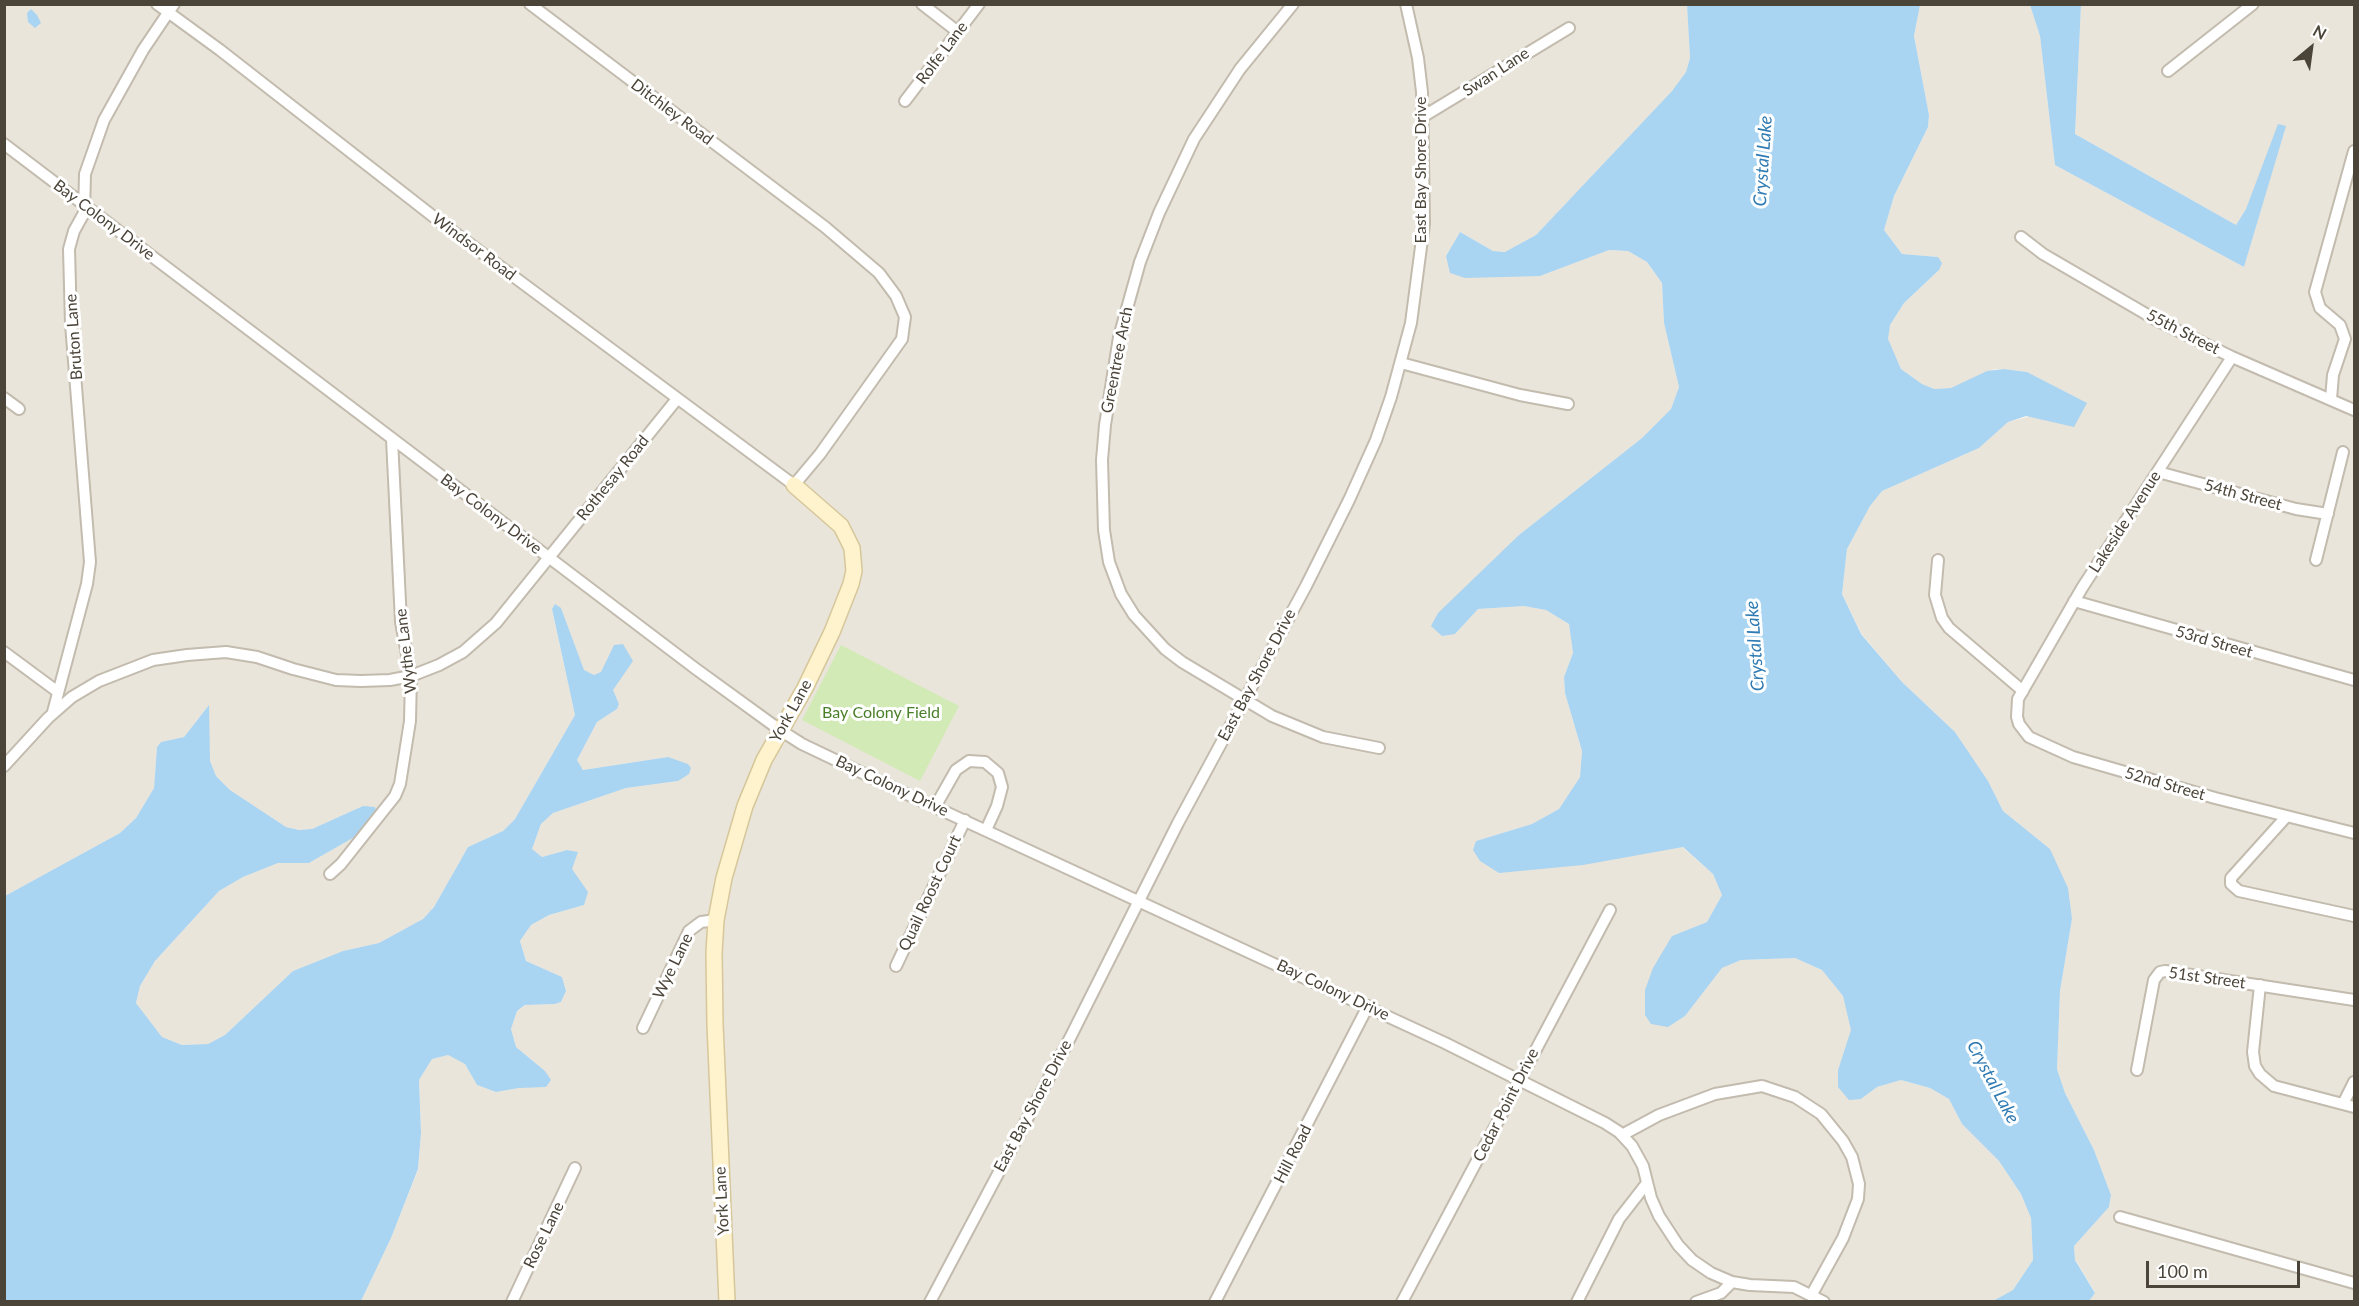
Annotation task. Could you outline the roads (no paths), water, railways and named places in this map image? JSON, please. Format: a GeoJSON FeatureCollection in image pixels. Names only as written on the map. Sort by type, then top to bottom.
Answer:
{"type":"FeatureCollection","features":[{"type":"Feature","properties":{"kind":"street","name":"Windsor Road"},"geometry":{"type":"LineString","coordinates":[[157,4],[171,9],[365,164],[794,485]]}},
{"type":"Feature","properties":{"kind":"street","name":"Ditchley Road"},"geometry":{"type":"LineString","coordinates":[[530,4],[814,219],[879,273],[890,285],[905,317],[902,339],[820,454],[794,485]]}},
{"type":"Feature","properties":{"kind":"street"},"geometry":{"type":"LineString","coordinates":[[922,4],[958,32]]}},
{"type":"Feature","properties":{"kind":"street","name":"Rolfe Lane"},"geometry":{"type":"LineString","coordinates":[[905,101],[979,4]]}},
{"type":"Feature","properties":{"kind":"street","name":"Greentree Arch"},"geometry":{"type":"LineString","coordinates":[[1293,4],[1257,47],[1214,106],[1180,166],[1159,213],[1137,273],[1119,335],[1106,415],[1102,460],[1106,546],[1115,578],[1134,615],[1165,649],[1272,716],[1314,733],[1379,748]]}},
{"type":"Feature","properties":{"kind":"street","name":"East Bay Shore Drive"},"geometry":{"type":"LineString","coordinates":[[930,1302],[1305,586],[1349,500],[1376,440],[1401,363],[1411,323],[1424,224],[1424,116],[1418,58],[1406,4]]}},
{"type":"Feature","properties":{"kind":"street"},"geometry":{"type":"LineString","coordinates":[[2168,71],[2253,4]]}},
{"type":"Feature","properties":{"kind":"street","name":"Bruton Lane"},"geometry":{"type":"LineString","coordinates":[[53,712],[87,584],[90,562],[71,324],[69,249],[74,231],[84,213],[85,174],[104,120],[143,50],[171,9]]}},
{"type":"Feature","properties":{"kind":"street","name":"Swan Lane"},"geometry":{"type":"LineString","coordinates":[[1424,116],[1569,28]]}},
{"type":"Feature","properties":{"kind":"street","name":"Bay Colony Drive"},"geometry":{"type":"LineString","coordinates":[[4,144],[392,439],[780,730],[802,744],[1368,1006],[1605,1123],[1622,1135],[1640,1158],[1659,1216],[1678,1245],[1702,1268],[1732,1282],[1794,1287],[1824,1302]]}},
{"type":"Feature","properties":{"kind":"street"},"geometry":{"type":"LineString","coordinates":[[2331,399],[2338,357],[2349,329],[2320,308],[2315,292],[2355,151]]}},
{"type":"Feature","properties":{"kind":"street","name":"55th Street"},"geometry":{"type":"LineString","coordinates":[[2021,237],[2043,254],[2148,315],[2232,357],[2355,410]]}},
{"type":"Feature","properties":{"kind":"street","name":"Lakeside Avenue"},"geometry":{"type":"LineString","coordinates":[[2023,691],[2074,601],[2232,357]]}},
{"type":"Feature","properties":{"kind":"street"},"geometry":{"type":"LineString","coordinates":[[1401,363],[1520,395],[1568,404]]}},
{"type":"Feature","properties":{"kind":"street"},"geometry":{"type":"LineString","coordinates":[[4,398],[19,409]]}},
{"type":"Feature","properties":{"kind":"street","name":"Rothesay Road"},"geometry":{"type":"LineString","coordinates":[[53,712],[91,686],[138,665],[165,658],[210,652],[246,655],[336,680],[390,680],[411,676],[447,661],[482,638],[496,623],[677,399]]}},
{"type":"Feature","properties":{"kind":"street","name":"Wythe Lane"},"geometry":{"type":"LineString","coordinates":[[330,874],[341,864],[395,796],[400,784],[410,721],[411,676],[401,622],[392,439]]}},
{"type":"Feature","properties":{"kind":"street"},"geometry":{"type":"LineString","coordinates":[[2316,560],[2343,452]]}},
{"type":"Feature","properties":{"kind":"street","name":"54th Street"},"geometry":{"type":"LineString","coordinates":[[2158,472],[2296,509],[2328,514]]}},
{"type":"Feature","properties":{"kind":"street","name":"York Lane"},"geometry":{"type":"LineString","coordinates":[[727,1302],[715,1024],[716,920],[724,878],[745,806],[761,766],[805,688],[832,632],[854,571],[852,548],[841,526],[794,485]]}},
{"type":"Feature","properties":{"kind":"street"},"geometry":{"type":"LineString","coordinates":[[1938,560],[1935,595],[1942,618],[1949,628],[2023,691]]}},
{"type":"Feature","properties":{"kind":"street","name":"53rd Street"},"geometry":{"type":"LineString","coordinates":[[2074,601],[2355,680]]}},
{"type":"Feature","properties":{"kind":"street"},"geometry":{"type":"LineString","coordinates":[[4,652],[58,692]]}},
{"type":"Feature","properties":{"kind":"street","name":"52nd Street"},"geometry":{"type":"LineString","coordinates":[[2023,691],[2016,708],[2019,724],[2029,737],[2050,748],[2073,757],[2214,798],[2355,833]]}},
{"type":"Feature","properties":{"kind":"street"},"geometry":{"type":"LineString","coordinates":[[4,766],[53,712]]}},
{"type":"Feature","properties":{"kind":"street"},"geometry":{"type":"LineString","coordinates":[[935,807],[956,770],[969,761],[985,762],[998,773],[1002,787],[997,806],[986,830]]}},
{"type":"Feature","properties":{"kind":"street"},"geometry":{"type":"LineString","coordinates":[[2286,817],[2232,878],[2231,884],[2239,891],[2355,916]]}},
{"type":"Feature","properties":{"kind":"street","name":"Quail Roost Court"},"geometry":{"type":"LineString","coordinates":[[896,966],[965,820]]}},
{"type":"Feature","properties":{"kind":"street","name":"Cedar Point Drive"},"geometry":{"type":"LineString","coordinates":[[1402,1302],[1610,910]]}},
{"type":"Feature","properties":{"kind":"street","name":"Wye Lane"},"geometry":{"type":"LineString","coordinates":[[643,1028],[689,931],[701,922],[716,920]]}},
{"type":"Feature","properties":{"kind":"street","name":"51st Street"},"geometry":{"type":"LineString","coordinates":[[2137,1070],[2154,980],[2160,972],[2355,1000]]}},
{"type":"Feature","properties":{"kind":"street"},"geometry":{"type":"LineString","coordinates":[[2260,985],[2253,1052],[2255,1066],[2260,1074],[2274,1086],[2349,1105],[2355,1082]]}},
{"type":"Feature","properties":{"kind":"street","name":"Hill Road"},"geometry":{"type":"LineString","coordinates":[[1215,1302],[1368,1006]]}},
{"type":"Feature","properties":{"kind":"street"},"geometry":{"type":"LineString","coordinates":[[1622,1135],[1659,1114],[1715,1094],[1762,1086],[1787,1093],[1810,1105],[1821,1114],[1843,1141],[1852,1157],[1858,1177],[1858,1199],[1843,1238],[1812,1294]]}},
{"type":"Feature","properties":{"kind":"street","name":"Rose Lane"},"geometry":{"type":"LineString","coordinates":[[512,1302],[575,1168]]}},
{"type":"Feature","properties":{"kind":"street"},"geometry":{"type":"LineString","coordinates":[[1577,1302],[1619,1219],[1647,1183]]}},
{"type":"Feature","properties":{"kind":"street"},"geometry":{"type":"LineString","coordinates":[[2120,1216],[2355,1283]]}},
{"type":"Feature","properties":{"kind":"street"},"geometry":{"type":"LineString","coordinates":[[1696,1302],[1721,1293],[1732,1282]]}},
{"type":"Feature","properties":{"kind":"water","name":"Crystal Lake"},"geometry":{"type":"Polygon","coordinates":[[[1687,5],[1920,5],[1914,36],[1929,115],[1928,127],[1894,196],[1884,230],[1902,254],[1938,257],[1942,263],[1939,270],[1904,303],[1890,325],[1888,339],[1901,369],[1922,384],[1934,389],[1951,388],[1987,371],[2004,369],[2027,372],[2087,403],[2074,427],[2026,416],[2008,422],[1979,448],[1882,491],[1870,506],[1847,549],[1842,594],[1861,634],[1902,682],[1955,732],[1988,781],[2003,811],[2050,849],[2068,888],[2072,919],[2060,991],[2057,1069],[2065,1093],[2094,1150],[2111,1195],[2109,1207],[2074,1246],[2075,1260],[2095,1293],[2089,1301],[1993,1301],[2013,1290],[2033,1260],[2031,1218],[2021,1194],[1999,1161],[1962,1124],[1949,1099],[1930,1088],[1901,1080],[1877,1087],[1861,1099],[1849,1100],[1838,1087],[1838,1070],[1851,1030],[1843,996],[1822,970],[1795,958],[1741,960],[1722,968],[1685,1016],[1668,1027],[1651,1024],[1645,1015],[1645,990],[1653,968],[1672,936],[1707,922],[1722,895],[1713,874],[1683,847],[1583,865],[1499,873],[1480,861],[1473,850],[1476,841],[1532,824],[1559,809],[1580,777],[1582,751],[1565,693],[1564,677],[1573,653],[1569,624],[1546,610],[1524,606],[1478,609],[1455,634],[1442,636],[1431,626],[1438,613],[1519,535],[1642,438],[1671,409],[1679,387],[1664,323],[1662,283],[1647,262],[1628,251],[1609,250],[1540,276],[1465,278],[1450,273],[1446,256],[1460,232],[1493,251],[1505,252],[1536,235],[1672,91],[1686,72],[1690,58],[1687,5]]]}},
{"type":"Feature","properties":{"kind":"water"},"geometry":{"type":"Polygon","coordinates":[[[2030,5],[2081,5],[2075,134],[2236,225],[2246,209],[2278,124],[2286,126],[2244,267],[2055,165],[2040,36],[2030,5]]]}},
{"type":"Feature","properties":{"kind":"water"},"geometry":{"type":"Polygon","coordinates":[[[31,9],[41,23],[35,28],[28,22],[27,13],[31,9]]]}},
{"type":"Feature","properties":{"kind":"water"},"geometry":{"type":"Polygon","coordinates":[[[555,604],[561,608],[584,670],[594,675],[601,672],[614,645],[623,644],[633,661],[613,690],[619,704],[617,709],[597,722],[577,760],[583,770],[668,757],[688,764],[691,768],[689,774],[678,781],[626,788],[553,813],[541,824],[532,849],[542,857],[567,850],[578,852],[572,869],[588,892],[584,905],[549,915],[531,925],[520,941],[526,961],[562,977],[566,991],[561,1002],[525,1005],[517,1011],[511,1029],[516,1047],[545,1071],[551,1080],[546,1087],[496,1092],[477,1085],[465,1064],[448,1055],[432,1059],[419,1080],[421,1133],[418,1169],[391,1238],[361,1301],[5,1302],[5,896],[120,833],[136,818],[154,788],[157,747],[161,742],[184,737],[209,705],[210,761],[216,776],[230,790],[286,827],[299,830],[312,829],[363,806],[375,807],[377,815],[365,831],[309,863],[278,863],[243,877],[219,891],[155,961],[140,986],[136,1003],[162,1037],[182,1045],[208,1044],[225,1035],[293,971],[343,951],[379,943],[423,919],[434,907],[468,847],[503,831],[515,819],[575,715],[552,609],[555,604]]]}},
{"type":"Feature","properties":{"kind":"park label","name":"Bay Colony Field"},"geometry":{"type":"Point","coordinates":[881,713]}}]}
